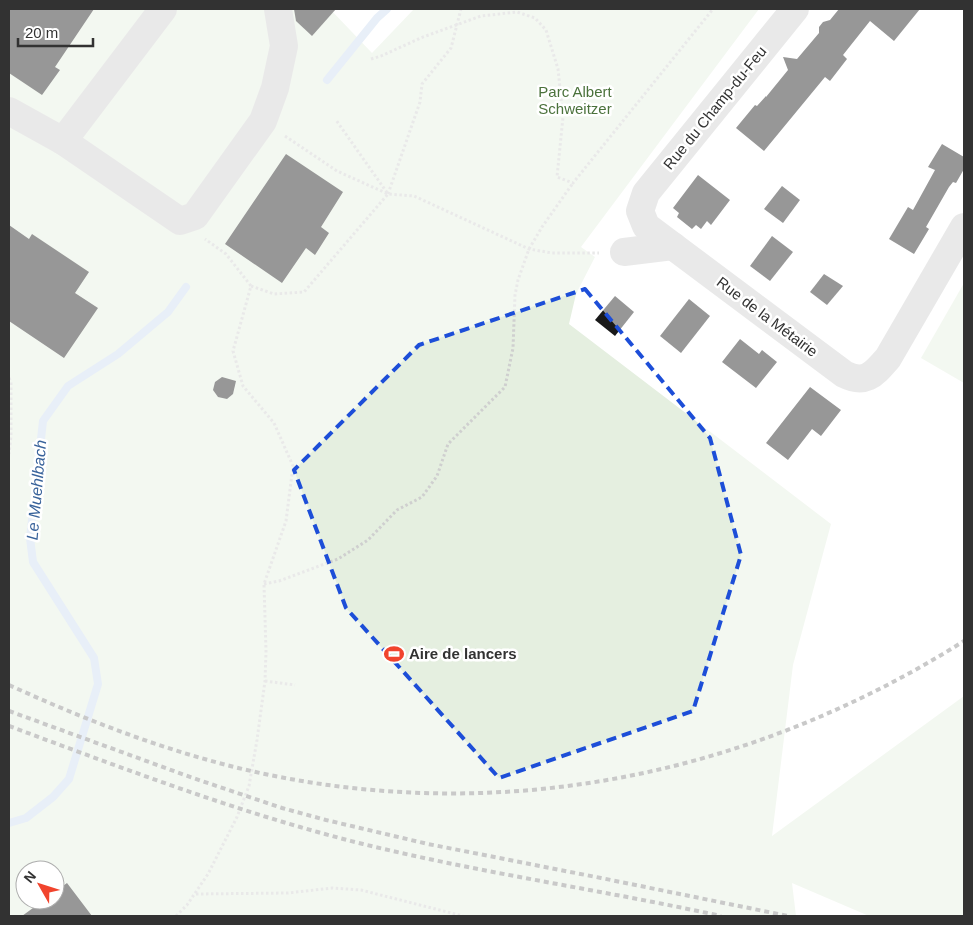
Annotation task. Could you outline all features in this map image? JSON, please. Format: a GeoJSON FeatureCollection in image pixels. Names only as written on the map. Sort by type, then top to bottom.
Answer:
{"type":"FeatureCollection","features":[{"type":"Feature","properties":{"kind":"street"},"geometry":{"type":"LineString","coordinates":[[63,141],[163,9]]}},
{"type":"Feature","properties":{"kind":"street"},"geometry":{"type":"LineString","coordinates":[[9,111],[63,141],[180,221],[195,216],[263,122],[275,88],[284,46],[278,9]]}},
{"type":"Feature","properties":{"kind":"street","name":"Rue du Champ-du-Feu"},"geometry":{"type":"LineString","coordinates":[[640,211],[646,193],[795,9]]}},
{"type":"Feature","properties":{"kind":"street","name":"Rue de la Métairie"},"geometry":{"type":"LineString","coordinates":[[640,211],[646,226],[853,379],[865,379],[876,371],[888,358],[964,227]]}},
{"type":"Feature","properties":{"kind":"street"},"geometry":{"type":"LineString","coordinates":[[624,252],[673,246]]}},
{"type":"Feature","properties":{"kind":"path"},"geometry":{"type":"LineString","coordinates":[[202,237],[224,252],[251,286],[274,294],[304,292],[388,194],[420,102],[422,84],[451,48],[461,9]]}},
{"type":"Feature","properties":{"kind":"path"},"geometry":{"type":"LineString","coordinates":[[264,584],[279,581],[338,559],[368,540],[397,510],[422,497],[437,476],[448,444],[505,387],[514,348],[515,295],[518,280],[529,249],[542,226],[573,183],[713,9]]}},
{"type":"Feature","properties":{"kind":"path"},"geometry":{"type":"LineString","coordinates":[[371,59],[423,37],[481,16],[517,12],[535,18],[546,30],[558,69],[563,117],[557,177],[573,183]]}},
{"type":"Feature","properties":{"kind":"path"},"geometry":{"type":"LineString","coordinates":[[336,120],[388,194]]}},
{"type":"Feature","properties":{"kind":"path"},"geometry":{"type":"LineString","coordinates":[[284,135],[337,171],[388,194],[414,196],[529,249],[552,253],[624,252]]}},
{"type":"Feature","properties":{"kind":"path"},"geometry":{"type":"LineString","coordinates":[[176,916],[196,894],[226,842],[249,786],[258,740],[265,681],[264,584],[286,521],[293,466],[274,423],[243,386],[233,351],[241,316],[251,286]]}},
{"type":"Feature","properties":{"kind":"path"},"geometry":{"type":"LineString","coordinates":[[9,378],[11,382],[9,454]]}},
{"type":"Feature","properties":{"kind":"path"},"geometry":{"type":"LineString","coordinates":[[265,681],[295,684]]}},
{"type":"Feature","properties":{"kind":"path"},"geometry":{"type":"LineString","coordinates":[[196,894],[288,893],[332,888],[361,890],[463,916]]}},
{"type":"Feature","properties":{"kind":"highlighted area"},"geometry":{"type":"Polygon","coordinates":[[[585,289],[710,438],[741,555],[693,711],[499,778],[346,608],[294,470],[419,345],[585,289]]]}},
{"type":"Feature","properties":{"kind":"green space","name":"Parc Albert Schweitzer"},"geometry":{"type":"Polygon","coordinates":[[[9,9],[330,9],[372,53],[414,9],[759,9],[581,247],[595,257],[576,294],[569,324],[831,524],[793,665],[772,836],[964,696],[964,916],[869,916],[792,883],[796,916],[9,916],[9,9]]]}},
{"type":"Feature","properties":{"kind":"green space"},"geometry":{"type":"Polygon","coordinates":[[[964,283],[964,383],[921,358],[964,283]]]}},
{"type":"Feature","properties":{"kind":"building"},"geometry":{"type":"Polygon","coordinates":[[[9,9],[94,9],[55,67],[60,70],[42,95],[9,73],[9,9]]]}},
{"type":"Feature","properties":{"kind":"building"},"geometry":{"type":"Polygon","coordinates":[[[294,9],[336,9],[312,36],[296,21],[294,9]]]}},
{"type":"Feature","properties":{"kind":"building"},"geometry":{"type":"Polygon","coordinates":[[[839,9],[920,9],[894,41],[870,21],[843,55],[847,59],[830,81],[825,77],[764,151],[736,128],[755,105],[757,106],[766,97],[788,70],[783,57],[797,59],[819,33],[819,27],[823,22],[830,20],[839,9]]]}},
{"type":"Feature","properties":{"kind":"building"},"geometry":{"type":"Polygon","coordinates":[[[942,144],[964,157],[964,169],[956,183],[953,182],[949,187],[926,227],[929,229],[914,254],[889,239],[908,207],[913,210],[935,170],[928,167],[942,144]]]}},
{"type":"Feature","properties":{"kind":"building"},"geometry":{"type":"Polygon","coordinates":[[[286,154],[343,192],[321,227],[329,233],[315,255],[306,248],[282,283],[225,244],[286,154]]]}},
{"type":"Feature","properties":{"kind":"building"},"geometry":{"type":"Polygon","coordinates":[[[698,175],[730,200],[711,225],[707,221],[701,229],[696,225],[692,229],[677,217],[679,213],[673,208],[698,175]]]}},
{"type":"Feature","properties":{"kind":"building"},"geometry":{"type":"Polygon","coordinates":[[[782,186],[800,200],[783,223],[764,209],[782,186]]]}},
{"type":"Feature","properties":{"kind":"building"},"geometry":{"type":"Polygon","coordinates":[[[9,225],[29,239],[32,234],[89,272],[75,293],[98,308],[64,358],[9,321],[9,225]]]}},
{"type":"Feature","properties":{"kind":"building"},"geometry":{"type":"Polygon","coordinates":[[[772,236],[793,252],[770,281],[750,266],[772,236]]]}},
{"type":"Feature","properties":{"kind":"building"},"geometry":{"type":"Polygon","coordinates":[[[824,274],[843,286],[827,305],[810,292],[824,274]]]}},
{"type":"Feature","properties":{"kind":"building"},"geometry":{"type":"Polygon","coordinates":[[[615,296],[634,312],[615,336],[595,320],[615,296]]]}},
{"type":"Feature","properties":{"kind":"building"},"geometry":{"type":"Polygon","coordinates":[[[689,299],[710,316],[681,353],[660,336],[689,299]]]}},
{"type":"Feature","properties":{"kind":"building"},"geometry":{"type":"Polygon","coordinates":[[[740,339],[759,354],[762,350],[777,362],[756,388],[722,362],[740,339]]]}},
{"type":"Feature","properties":{"kind":"building"},"geometry":{"type":"Polygon","coordinates":[[[222,377],[236,381],[233,394],[227,399],[218,397],[213,390],[215,382],[222,377]]]}},
{"type":"Feature","properties":{"kind":"building"},"geometry":{"type":"Polygon","coordinates":[[[810,387],[841,410],[821,436],[812,429],[788,460],[766,443],[810,387]]]}},
{"type":"Feature","properties":{"kind":"building"},"geometry":{"type":"Polygon","coordinates":[[[67,883],[92,916],[22,916],[30,910],[65,910],[65,884],[67,883]]]}},
{"type":"Feature","properties":{"kind":"waterway","name":"Le Muehlbach"},"geometry":{"type":"LineString","coordinates":[[327,80],[377,18],[387,9]]}},
{"type":"Feature","properties":{"kind":"waterway","name":"Le Muehlbach"},"geometry":{"type":"LineString","coordinates":[[9,823],[26,818],[53,797],[69,779],[98,684],[94,658],[33,562],[30,538],[43,421],[68,386],[118,354],[168,312],[186,287]]}},
{"type":"Feature","properties":{"kind":"railway"},"geometry":{"type":"LineString","coordinates":[[9,685],[70,712],[132,736],[195,756],[260,773],[352,788],[444,793],[535,790],[625,777],[713,755],[800,725],[883,687],[964,641]]}},
{"type":"Feature","properties":{"kind":"railway"},"geometry":{"type":"LineString","coordinates":[[9,711],[193,778],[282,808],[326,820],[428,844],[788,916]]}},
{"type":"Feature","properties":{"kind":"railway"},"geometry":{"type":"LineString","coordinates":[[9,726],[184,790],[318,832],[452,864],[721,916]]}},
{"type":"Feature","properties":{"kind":"place","name":"Aire de lancers"},"geometry":{"type":"Point","coordinates":[394,654]}}]}
